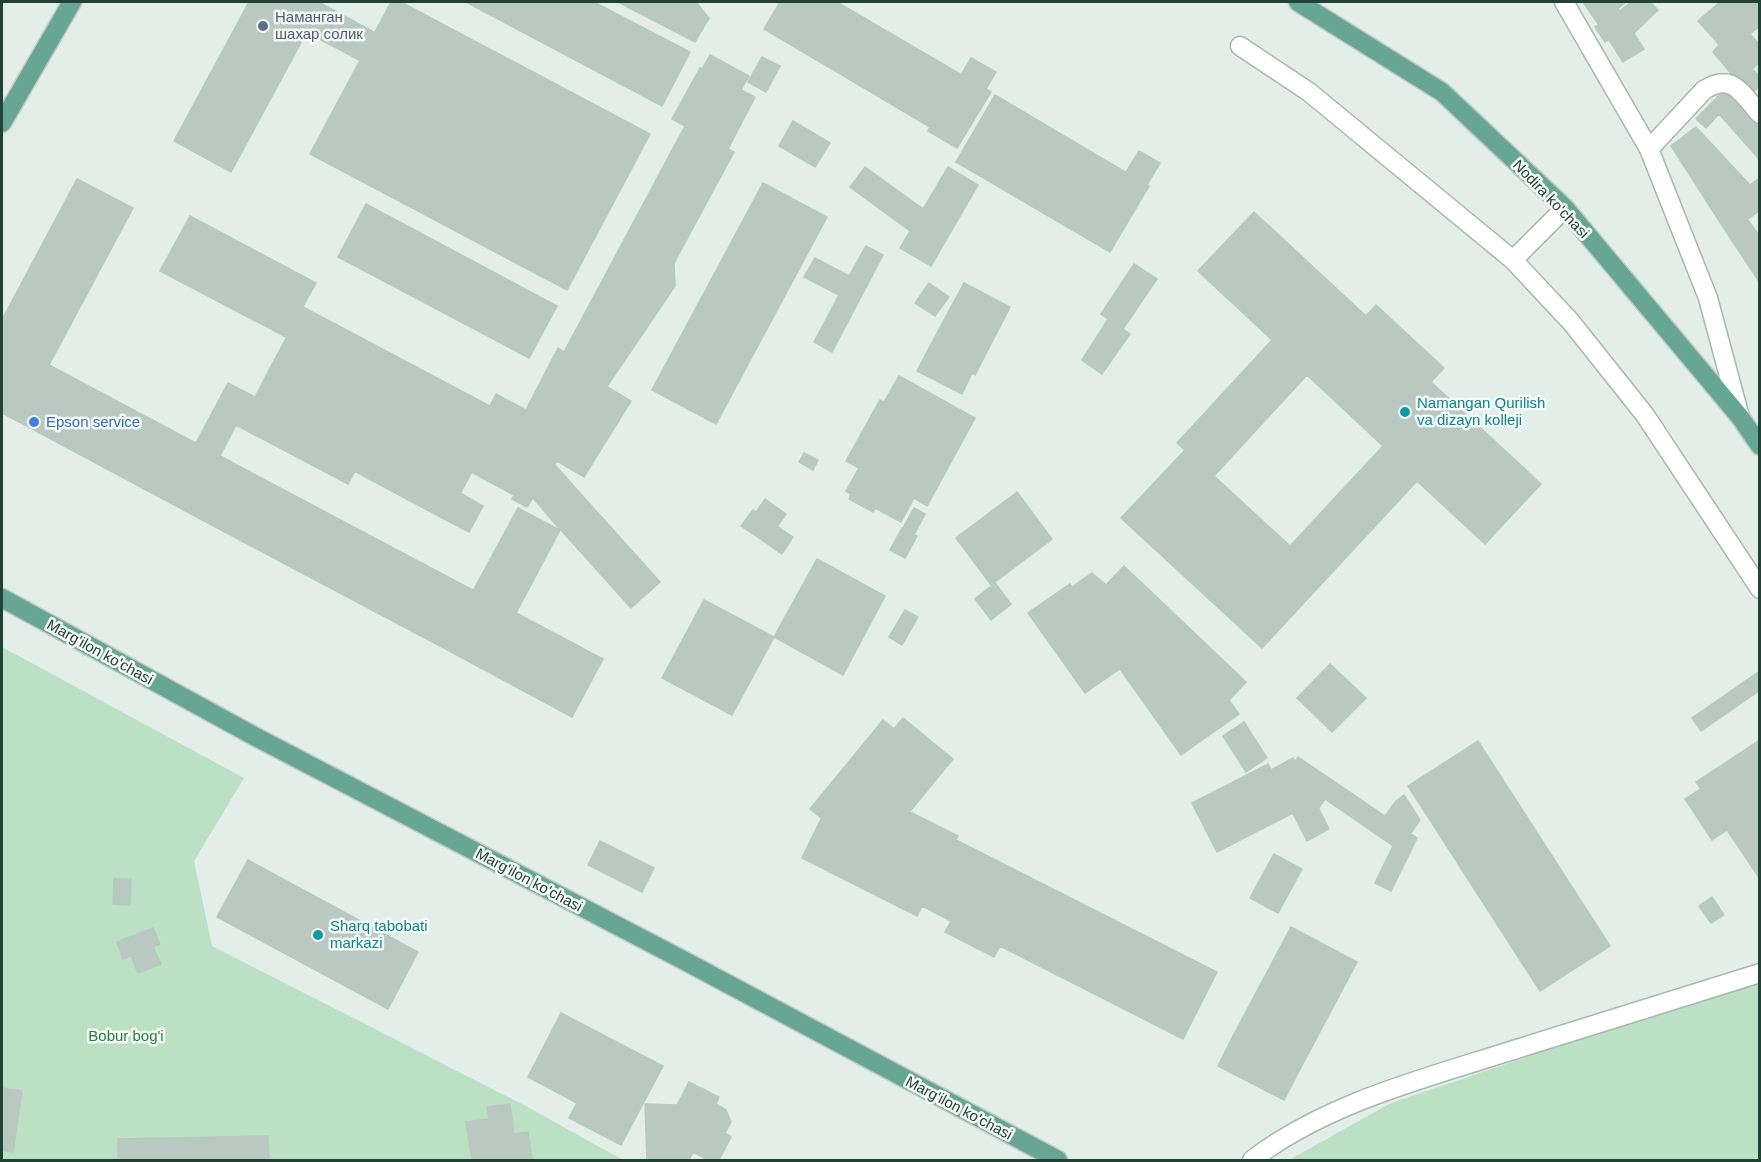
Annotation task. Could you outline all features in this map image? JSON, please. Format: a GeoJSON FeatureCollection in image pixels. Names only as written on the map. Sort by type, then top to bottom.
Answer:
{"type":"FeatureCollection","features":[{"type":"Feature","properties":{"kind":"main road"},"geometry":{"type":"LineString","coordinates":[[2,123],[72,2]]}},
{"type":"Feature","properties":{"kind":"main road","name":"Nodira ko'chasi"},"geometry":{"type":"LineString","coordinates":[[1298,2],[1442,92],[1564,208],[1740,417],[1760,446]]}},
{"type":"Feature","properties":{"kind":"main road","name":"Marg'ilon ko'chasi"},"geometry":{"type":"LineString","coordinates":[[2,598],[254,736],[674,955],[1058,1161]]}},
{"type":"Feature","properties":{"kind":"street"},"geometry":{"type":"LineString","coordinates":[[1564,2],[1649,149],[1708,298],[1740,417]]}},
{"type":"Feature","properties":{"kind":"street"},"geometry":{"type":"LineString","coordinates":[[1240,46],[1310,92],[1513,260],[1571,322],[1646,415],[1760,589]]}},
{"type":"Feature","properties":{"kind":"street"},"geometry":{"type":"LineString","coordinates":[[1649,149],[1704,90],[1714,83],[1726,82],[1736,87],[1760,114]]}},
{"type":"Feature","properties":{"kind":"street"},"geometry":{"type":"LineString","coordinates":[[1513,260],[1564,208]]}},
{"type":"Feature","properties":{"kind":"street"},"geometry":{"type":"LineString","coordinates":[[1252,1161],[1276,1142],[1352,1104],[1424,1078],[1760,973]]}},
{"type":"Feature","properties":{"kind":"green space","name":"Bobur bog'i"},"geometry":{"type":"Polygon","coordinates":[[[2,647],[244,778],[194,861],[212,946],[522,1104],[623,1160],[2,1160],[2,647]]]}},
{"type":"Feature","properties":{"kind":"green space"},"geometry":{"type":"Polygon","coordinates":[[[1759,982],[1759,1160],[1289,1160],[1391,1103],[1657,1013],[1759,982]]]}},
{"type":"Feature","properties":{"kind":"building"},"geometry":{"type":"Polygon","coordinates":[[[249,2],[323,2],[231,172],[174,141],[249,2]]]}},
{"type":"Feature","properties":{"kind":"building"},"geometry":{"type":"Polygon","coordinates":[[[391,2],[401,2],[650,134],[567,290],[310,154],[391,2]]]}},
{"type":"Feature","properties":{"kind":"building"},"geometry":{"type":"Polygon","coordinates":[[[466,2],[594,2],[690,52],[662,106],[466,2]]]}},
{"type":"Feature","properties":{"kind":"building"},"geometry":{"type":"Polygon","coordinates":[[[618,2],[696,2],[709,18],[695,42],[618,2]]]}},
{"type":"Feature","properties":{"kind":"building"},"geometry":{"type":"Polygon","coordinates":[[[780,2],[837,2],[991,92],[957,148],[928,131],[930,127],[764,29],[780,2]]]}},
{"type":"Feature","properties":{"kind":"building"},"geometry":{"type":"Polygon","coordinates":[[[1583,2],[1626,2],[1598,24],[1583,2]]]}},
{"type":"Feature","properties":{"kind":"building"},"geometry":{"type":"Polygon","coordinates":[[[1631,2],[1650,2],[1658,10],[1634,33],[1620,11],[1631,2]]]}},
{"type":"Feature","properties":{"kind":"building"},"geometry":{"type":"Polygon","coordinates":[[[1720,2],[1760,2],[1716,41],[1698,21],[1720,2]]]}},
{"type":"Feature","properties":{"kind":"building"},"geometry":{"type":"Polygon","coordinates":[[[1760,2],[1760,26],[1750,34],[1760,45],[1760,62],[1752,69],[1760,76],[1760,85],[1750,96],[1713,52],[1719,45],[1716,41],[1760,2]]]}},
{"type":"Feature","properties":{"kind":"building"},"geometry":{"type":"Polygon","coordinates":[[[322,4],[374,32],[359,60],[306,32],[322,4]]]}},
{"type":"Feature","properties":{"kind":"building"},"geometry":{"type":"Polygon","coordinates":[[[1618,9],[1629,26],[1605,42],[1595,27],[1618,9]]]}},
{"type":"Feature","properties":{"kind":"building"},"geometry":{"type":"Polygon","coordinates":[[[1629,26],[1644,49],[1623,62],[1609,40],[1629,26]]]}},
{"type":"Feature","properties":{"kind":"building"},"geometry":{"type":"Polygon","coordinates":[[[710,55],[749,76],[741,90],[702,69],[710,55]]]}},
{"type":"Feature","properties":{"kind":"building"},"geometry":{"type":"Polygon","coordinates":[[[762,57],[780,66],[766,92],[748,82],[762,57]]]}},
{"type":"Feature","properties":{"kind":"building"},"geometry":{"type":"Polygon","coordinates":[[[971,58],[996,72],[986,89],[961,75],[971,58]]]}},
{"type":"Feature","properties":{"kind":"building"},"geometry":{"type":"Polygon","coordinates":[[[700,68],[755,97],[728,149],[672,119],[700,68]]]}},
{"type":"Feature","properties":{"kind":"building"},"geometry":{"type":"Polygon","coordinates":[[[1727,87],[1760,124],[1760,160],[1719,114],[1706,128],[1696,119],[1727,87]]]}},
{"type":"Feature","properties":{"kind":"building"},"geometry":{"type":"Polygon","coordinates":[[[995,95],[1149,186],[1110,252],[956,162],[995,95]]]}},
{"type":"Feature","properties":{"kind":"building"},"geometry":{"type":"Polygon","coordinates":[[[793,121],[830,143],[815,167],[779,146],[793,121]]]}},
{"type":"Feature","properties":{"kind":"building"},"geometry":{"type":"Polygon","coordinates":[[[685,126],[734,152],[674,263],[675,286],[574,435],[526,410],[558,348],[564,352],[685,126]]]}},
{"type":"Feature","properties":{"kind":"building"},"geometry":{"type":"Polygon","coordinates":[[[1696,127],[1750,185],[1760,178],[1760,210],[1748,219],[1744,214],[1723,227],[1671,146],[1696,127]]]}},
{"type":"Feature","properties":{"kind":"building"},"geometry":{"type":"Polygon","coordinates":[[[1139,151],[1160,163],[1147,185],[1126,172],[1139,151]]]}},
{"type":"Feature","properties":{"kind":"building"},"geometry":{"type":"Polygon","coordinates":[[[865,167],[923,209],[910,231],[850,187],[865,167]]]}},
{"type":"Feature","properties":{"kind":"building"},"geometry":{"type":"Polygon","coordinates":[[[948,167],[978,185],[931,266],[900,248],[948,167]]]}},
{"type":"Feature","properties":{"kind":"building"},"geometry":{"type":"Polygon","coordinates":[[[77,179],[133,208],[49,365],[2,340],[2,320],[77,179]]]}},
{"type":"Feature","properties":{"kind":"building"},"geometry":{"type":"Polygon","coordinates":[[[763,183],[827,217],[716,424],[652,390],[763,183]]]}},
{"type":"Feature","properties":{"kind":"building"},"geometry":{"type":"Polygon","coordinates":[[[366,204],[557,306],[529,358],[338,257],[366,204]]]}},
{"type":"Feature","properties":{"kind":"building","name":"Namangan Qurilish va dizayn kolleji"},"geometry":{"type":"Polygon","coordinates":[[[1254,212],[1366,316],[1376,305],[1444,368],[1431,382],[1541,484],[1485,544],[1417,481],[1262,648],[1121,518],[1185,450],[1177,443],[1272,340],[1198,271],[1254,212]],[[1307,375],[1214,476],[1290,546],[1383,446],[1307,375]]]}},
{"type":"Feature","properties":{"kind":"building"},"geometry":{"type":"Polygon","coordinates":[[[1744,214],[1760,237],[1760,283],[1723,227],[1744,214]]]}},
{"type":"Feature","properties":{"kind":"building"},"geometry":{"type":"Polygon","coordinates":[[[190,216],[316,283],[286,337],[160,271],[190,216]]]}},
{"type":"Feature","properties":{"kind":"building"},"geometry":{"type":"Polygon","coordinates":[[[866,246],[883,255],[832,352],[814,342],[839,295],[804,277],[815,258],[849,276],[866,246]]]}},
{"type":"Feature","properties":{"kind":"building"},"geometry":{"type":"Polygon","coordinates":[[[1134,264],[1157,279],[1123,329],[1101,314],[1134,264]]]}},
{"type":"Feature","properties":{"kind":"building"},"geometry":{"type":"Polygon","coordinates":[[[929,283],[949,297],[935,316],[915,303],[929,283]]]}},
{"type":"Feature","properties":{"kind":"building"},"geometry":{"type":"Polygon","coordinates":[[[964,283],[1010,307],[975,375],[928,350],[964,283]]]}},
{"type":"Feature","properties":{"kind":"building"},"geometry":{"type":"Polygon","coordinates":[[[303,307],[490,406],[488,410],[493,413],[477,443],[485,447],[468,479],[268,372],[303,307]]]}},
{"type":"Feature","properties":{"kind":"building"},"geometry":{"type":"Polygon","coordinates":[[[1108,319],[1130,334],[1102,374],[1082,360],[1108,319]]]}},
{"type":"Feature","properties":{"kind":"building"},"geometry":{"type":"Polygon","coordinates":[[[2,340],[49,365],[19,422],[2,413],[2,340]]]}},
{"type":"Feature","properties":{"kind":"building"},"geometry":{"type":"Polygon","coordinates":[[[928,350],[972,373],[962,394],[917,371],[928,350]]]}},
{"type":"Feature","properties":{"kind":"building"},"geometry":{"type":"Polygon","coordinates":[[[49,365],[192,441],[161,498],[19,422],[49,365]]]}},
{"type":"Feature","properties":{"kind":"building"},"geometry":{"type":"Polygon","coordinates":[[[268,372],[377,430],[348,484],[236,425],[220,456],[196,443],[228,383],[255,397],[268,372]]]}},
{"type":"Feature","properties":{"kind":"building"},"geometry":{"type":"Polygon","coordinates":[[[899,376],[975,418],[927,506],[914,498],[901,522],[875,508],[873,512],[849,499],[851,494],[846,491],[859,468],[846,461],[880,400],[884,402],[899,376]]]}},
{"type":"Feature","properties":{"kind":"building"},"geometry":{"type":"Polygon","coordinates":[[[607,387],[631,401],[584,477],[557,461],[607,387]]]}},
{"type":"Feature","properties":{"kind":"building"},"geometry":{"type":"Polygon","coordinates":[[[496,394],[552,424],[514,495],[471,472],[485,447],[477,443],[493,413],[488,410],[496,394]]]}},
{"type":"Feature","properties":{"kind":"building"},"geometry":{"type":"Polygon","coordinates":[[[552,424],[574,435],[527,507],[512,499],[552,424]]]}},
{"type":"Feature","properties":{"kind":"building"},"geometry":{"type":"Polygon","coordinates":[[[377,430],[468,479],[446,520],[354,471],[377,430]]]}},
{"type":"Feature","properties":{"kind":"building"},"geometry":{"type":"Polygon","coordinates":[[[192,441],[331,515],[300,572],[161,498],[192,441]]]}},
{"type":"Feature","properties":{"kind":"building"},"geometry":{"type":"Polygon","coordinates":[[[804,453],[818,460],[813,470],[799,462],[804,453]]]}},
{"type":"Feature","properties":{"kind":"building"},"geometry":{"type":"Polygon","coordinates":[[[555,465],[580,493],[551,519],[533,498],[555,465]]]}},
{"type":"Feature","properties":{"kind":"building"},"geometry":{"type":"Polygon","coordinates":[[[1017,492],[1052,539],[991,585],[956,538],[1017,492]]]}},
{"type":"Feature","properties":{"kind":"building"},"geometry":{"type":"Polygon","coordinates":[[[460,493],[483,506],[469,532],[446,520],[460,493]]]}},
{"type":"Feature","properties":{"kind":"building"},"geometry":{"type":"Polygon","coordinates":[[[580,493],[660,582],[631,608],[551,519],[580,493]]]}},
{"type":"Feature","properties":{"kind":"building"},"geometry":{"type":"Polygon","coordinates":[[[765,499],[786,514],[777,527],[756,512],[765,499]]]}},
{"type":"Feature","properties":{"kind":"building"},"geometry":{"type":"Polygon","coordinates":[[[518,508],[560,530],[516,613],[473,591],[518,508]]]}},
{"type":"Feature","properties":{"kind":"building"},"geometry":{"type":"Polygon","coordinates":[[[914,508],[925,514],[914,535],[903,528],[914,508]]]}},
{"type":"Feature","properties":{"kind":"building"},"geometry":{"type":"Polygon","coordinates":[[[753,510],[776,526],[765,542],[741,526],[753,510]]]}},
{"type":"Feature","properties":{"kind":"building"},"geometry":{"type":"Polygon","coordinates":[[[331,515],[469,588],[438,645],[300,572],[331,515]]]}},
{"type":"Feature","properties":{"kind":"building"},"geometry":{"type":"Polygon","coordinates":[[[776,526],[793,537],[782,554],[765,542],[776,526]]]}},
{"type":"Feature","properties":{"kind":"building"},"geometry":{"type":"Polygon","coordinates":[[[902,528],[917,536],[905,558],[890,550],[902,528]]]}},
{"type":"Feature","properties":{"kind":"building"},"geometry":{"type":"Polygon","coordinates":[[[817,559],[885,596],[843,675],[774,637],[817,559]]]}},
{"type":"Feature","properties":{"kind":"building"},"geometry":{"type":"Polygon","coordinates":[[[1124,566],[1246,682],[1229,700],[1209,672],[1170,633],[1167,636],[1106,585],[1124,566]]]}},
{"type":"Feature","properties":{"kind":"building"},"geometry":{"type":"Polygon","coordinates":[[[1092,573],[1167,636],[1085,693],[1028,613],[1070,584],[1072,587],[1092,573]]]}},
{"type":"Feature","properties":{"kind":"building"},"geometry":{"type":"Polygon","coordinates":[[[995,583],[1011,604],[991,620],[975,599],[995,583]]]}},
{"type":"Feature","properties":{"kind":"building"},"geometry":{"type":"Polygon","coordinates":[[[469,588],[603,659],[572,717],[438,645],[469,588]]]}},
{"type":"Feature","properties":{"kind":"building"},"geometry":{"type":"Polygon","coordinates":[[[704,600],[774,637],[732,715],[662,678],[704,600]]]}},
{"type":"Feature","properties":{"kind":"building"},"geometry":{"type":"Polygon","coordinates":[[[905,610],[918,617],[902,645],[889,637],[905,610]]]}},
{"type":"Feature","properties":{"kind":"building"},"geometry":{"type":"Polygon","coordinates":[[[1170,633],[1209,672],[1239,714],[1181,755],[1120,669],[1170,633]]]}},
{"type":"Feature","properties":{"kind":"building"},"geometry":{"type":"Polygon","coordinates":[[[1330,664],[1366,698],[1332,732],[1297,698],[1330,664]]]}},
{"type":"Feature","properties":{"kind":"building"},"geometry":{"type":"Polygon","coordinates":[[[1760,671],[1760,690],[1701,731],[1692,718],[1760,671]]]}},
{"type":"Feature","properties":{"kind":"building"},"geometry":{"type":"Polygon","coordinates":[[[903,718],[953,759],[871,859],[810,809],[883,720],[894,729],[903,718]]]}},
{"type":"Feature","properties":{"kind":"building"},"geometry":{"type":"Polygon","coordinates":[[[1244,722],[1267,758],[1246,772],[1223,736],[1244,722]]]}},
{"type":"Feature","properties":{"kind":"building"},"geometry":{"type":"Polygon","coordinates":[[[1760,740],[1760,879],[1727,830],[1712,840],[1685,799],[1701,789],[1696,782],[1760,740]]]}},
{"type":"Feature","properties":{"kind":"building"},"geometry":{"type":"Polygon","coordinates":[[[1478,741],[1610,946],[1540,991],[1408,786],[1478,741]]]}},
{"type":"Feature","properties":{"kind":"building"},"geometry":{"type":"Polygon","coordinates":[[[1298,757],[1417,838],[1391,891],[1375,883],[1393,846],[1325,799],[1319,808],[1295,761],[1298,757]]]}},
{"type":"Feature","properties":{"kind":"building"},"geometry":{"type":"Polygon","coordinates":[[[1293,758],[1329,829],[1307,841],[1271,770],[1293,758]]]}},
{"type":"Feature","properties":{"kind":"building"},"geometry":{"type":"Polygon","coordinates":[[[1268,764],[1293,813],[1217,852],[1192,803],[1268,764]]]}},
{"type":"Feature","properties":{"kind":"building"},"geometry":{"type":"Polygon","coordinates":[[[1404,795],[1420,820],[1411,833],[1385,816],[1396,801],[1404,795]]]}},
{"type":"Feature","properties":{"kind":"building"},"geometry":{"type":"Polygon","coordinates":[[[910,812],[958,836],[917,916],[802,858],[821,819],[871,859],[910,812]]]}},
{"type":"Feature","properties":{"kind":"building"},"geometry":{"type":"Polygon","coordinates":[[[956,840],[1217,972],[1183,1039],[1000,946],[994,957],[945,932],[951,921],[922,906],[956,840]]]}},
{"type":"Feature","properties":{"kind":"building"},"geometry":{"type":"Polygon","coordinates":[[[600,841],[654,868],[642,892],[588,865],[600,841]]]}},
{"type":"Feature","properties":{"kind":"building"},"geometry":{"type":"Polygon","coordinates":[[[1274,854],[1302,869],[1278,913],[1250,898],[1274,854]]]}},
{"type":"Feature","properties":{"kind":"building","name":"Sharq tabobati markazi"},"geometry":{"type":"Polygon","coordinates":[[[248,860],[418,952],[388,1009],[217,917],[248,860]]]}},
{"type":"Feature","properties":{"kind":"building"},"geometry":{"type":"Polygon","coordinates":[[[114,879],[131,879],[130,905],[113,904],[114,879]]]}},
{"type":"Feature","properties":{"kind":"building"},"geometry":{"type":"Polygon","coordinates":[[[1712,897],[1724,915],[1711,923],[1699,906],[1712,897]]]}},
{"type":"Feature","properties":{"kind":"building"},"geometry":{"type":"Polygon","coordinates":[[[1291,927],[1357,962],[1298,1073],[1232,1038],[1291,927]]]}},
{"type":"Feature","properties":{"kind":"building"},"geometry":{"type":"Polygon","coordinates":[[[153,928],[160,944],[123,959],[117,942],[153,928]]]}},
{"type":"Feature","properties":{"kind":"building"},"geometry":{"type":"Polygon","coordinates":[[[153,947],[161,964],[138,973],[131,956],[153,947]]]}},
{"type":"Feature","properties":{"kind":"building"},"geometry":{"type":"Polygon","coordinates":[[[561,1013],[663,1066],[621,1145],[569,1118],[577,1103],[528,1077],[561,1013]]]}},
{"type":"Feature","properties":{"kind":"building"},"geometry":{"type":"Polygon","coordinates":[[[1232,1038],[1298,1073],[1284,1100],[1218,1066],[1232,1038]]]}},
{"type":"Feature","properties":{"kind":"building"},"geometry":{"type":"Polygon","coordinates":[[[689,1082],[719,1097],[716,1104],[726,1110],[731,1122],[725,1133],[731,1137],[719,1160],[708,1160],[693,1152],[689,1160],[647,1160],[645,1104],[677,1105],[689,1082]]]}},
{"type":"Feature","properties":{"kind":"building"},"geometry":{"type":"Polygon","coordinates":[[[2,1088],[22,1091],[13,1152],[2,1150],[2,1088]]]}},
{"type":"Feature","properties":{"kind":"building"},"geometry":{"type":"Polygon","coordinates":[[[510,1104],[514,1134],[528,1132],[532,1160],[472,1160],[466,1122],[489,1119],[487,1107],[510,1104]]]}},
{"type":"Feature","properties":{"kind":"building"},"geometry":{"type":"Polygon","coordinates":[[[268,1136],[269,1160],[118,1160],[118,1139],[268,1136]]]}},
{"type":"Feature","properties":{"kind":"place","name":"Наманган шахар солик"},"geometry":{"type":"Point","coordinates":[263,26]}},
{"type":"Feature","properties":{"kind":"place","name":"Namangan Qurilish va dizayn kolleji"},"geometry":{"type":"Point","coordinates":[1405,412]}},
{"type":"Feature","properties":{"kind":"place","name":"Epson service"},"geometry":{"type":"Point","coordinates":[34,422]}},
{"type":"Feature","properties":{"kind":"place","name":"Sharq tabobati markazi"},"geometry":{"type":"Point","coordinates":[318,935]}}]}
